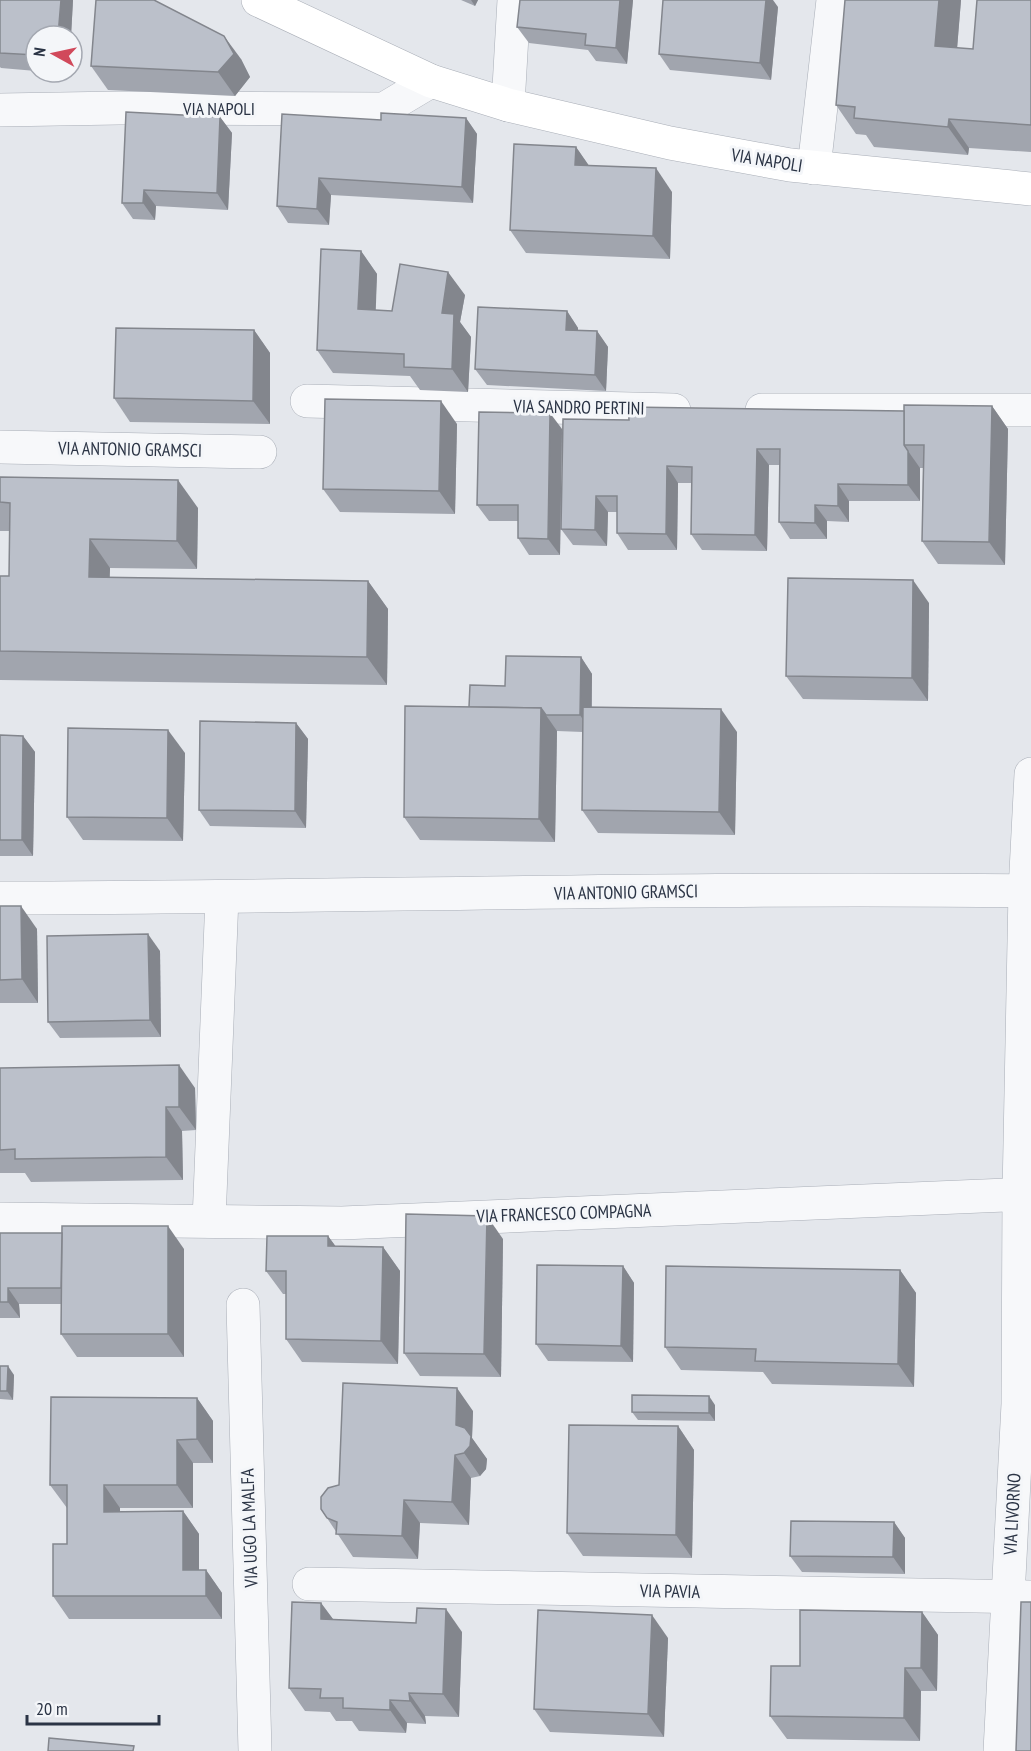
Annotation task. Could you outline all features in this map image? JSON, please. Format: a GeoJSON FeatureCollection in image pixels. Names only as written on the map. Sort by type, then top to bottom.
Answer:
{"type":"FeatureCollection","features":[{"type":"Feature","properties":{"kind":"main road","name":"VIA NAPOLI"},"geometry":{"type":"LineString","coordinates":[[268,2],[431,81],[508,105],[670,143],[814,168],[1031,189]]}},
{"type":"Feature","properties":{"kind":"street"},"geometry":{"type":"LineString","coordinates":[[508,105],[514,0]]}},
{"type":"Feature","properties":{"kind":"street"},"geometry":{"type":"LineString","coordinates":[[814,168],[833,0]]}},
{"type":"Feature","properties":{"kind":"street","name":"VIA NAPOLI"},"geometry":{"type":"LineString","coordinates":[[0,110],[384,109],[431,81]]}},
{"type":"Feature","properties":{"kind":"street","name":"VIA SANDRO PERTINI"},"geometry":{"type":"LineString","coordinates":[[307,401],[700,410]]}},
{"type":"Feature","properties":{"kind":"street"},"geometry":{"type":"LineString","coordinates":[[736,410],[1031,410]]}},
{"type":"Feature","properties":{"kind":"street","name":"VIA ANTONIO GRAMSCI"},"geometry":{"type":"LineString","coordinates":[[0,447],[260,452]]}},
{"type":"Feature","properties":{"kind":"street","name":"VIA LIVORNO"},"geometry":{"type":"LineString","coordinates":[[1000,1751],[1019,1597],[1018,1404],[1025,1194],[1031,774]]}},
{"type":"Feature","properties":{"kind":"street","name":"VIA ANTONIO GRAMSCI"},"geometry":{"type":"LineString","coordinates":[[0,898],[869,889],[1028,891]]}},
{"type":"Feature","properties":{"kind":"street"},"geometry":{"type":"LineString","coordinates":[[209,1221],[222,897]]}},
{"type":"Feature","properties":{"kind":"street","name":"VIA FRANCESCO COMPAGNA"},"geometry":{"type":"LineString","coordinates":[[0,1219],[342,1223],[1025,1194]]}},
{"type":"Feature","properties":{"kind":"street","name":"VIA UGO LA MALFA"},"geometry":{"type":"LineString","coordinates":[[243,1305],[255,1751]]}},
{"type":"Feature","properties":{"kind":"street","name":"VIA PAVIA"},"geometry":{"type":"LineString","coordinates":[[309,1584],[1019,1597]]}},
{"type":"Feature","properties":{"kind":"building"},"geometry":{"type":"Polygon","coordinates":[[[0,0],[61,0],[59,24],[24,24],[24,54],[0,53],[0,0]]]}},
{"type":"Feature","properties":{"kind":"building"},"geometry":{"type":"Polygon","coordinates":[[[96,0],[154,0],[224,36],[234,54],[218,72],[91,66],[96,0]]]}},
{"type":"Feature","properties":{"kind":"building"},"geometry":{"type":"Polygon","coordinates":[[[520,0],[620,0],[616,48],[585,45],[586,34],[517,27],[520,0]]]}},
{"type":"Feature","properties":{"kind":"building"},"geometry":{"type":"Polygon","coordinates":[[[663,0],[766,0],[760,63],[659,54],[663,0]]]}},
{"type":"Feature","properties":{"kind":"building"},"geometry":{"type":"Polygon","coordinates":[[[845,0],[939,0],[935,46],[973,49],[977,0],[1031,0],[1031,125],[949,119],[948,127],[854,118],[855,107],[836,105],[845,0]]]}},
{"type":"Feature","properties":{"kind":"building"},"geometry":{"type":"Polygon","coordinates":[[[126,112],[220,117],[217,193],[144,190],[143,203],[122,203],[126,112]]]}},
{"type":"Feature","properties":{"kind":"building"},"geometry":{"type":"Polygon","coordinates":[[[381,113],[466,118],[462,187],[319,178],[317,209],[277,206],[282,114],[381,120],[381,113]]]}},
{"type":"Feature","properties":{"kind":"building"},"geometry":{"type":"Polygon","coordinates":[[[514,144],[576,147],[575,165],[656,168],[653,236],[510,230],[514,144]]]}},
{"type":"Feature","properties":{"kind":"building"},"geometry":{"type":"Polygon","coordinates":[[[321,249],[361,251],[358,309],[392,311],[400,264],[448,272],[442,313],[454,314],[452,369],[404,367],[404,354],[317,350],[321,249]]]}},
{"type":"Feature","properties":{"kind":"building"},"geometry":{"type":"Polygon","coordinates":[[[478,307],[567,311],[566,330],[597,331],[595,375],[475,369],[478,307]]]}},
{"type":"Feature","properties":{"kind":"building"},"geometry":{"type":"Polygon","coordinates":[[[116,328],[254,330],[253,401],[114,398],[116,328]]]}},
{"type":"Feature","properties":{"kind":"building"},"geometry":{"type":"Polygon","coordinates":[[[325,399],[441,401],[439,491],[323,489],[325,399]]]}},
{"type":"Feature","properties":{"kind":"building"},"geometry":{"type":"Polygon","coordinates":[[[904,405],[992,406],[989,542],[922,541],[924,445],[904,445],[904,405]]]}},
{"type":"Feature","properties":{"kind":"building"},"geometry":{"type":"Polygon","coordinates":[[[628,407],[904,411],[904,445],[908,451],[908,485],[838,484],[838,506],[815,505],[815,523],[779,522],[780,449],[757,449],[755,535],[691,534],[692,467],[667,466],[666,534],[617,533],[617,496],[596,496],[595,530],[561,529],[563,419],[629,420],[628,407]]]}},
{"type":"Feature","properties":{"kind":"building"},"geometry":{"type":"Polygon","coordinates":[[[479,412],[550,413],[548,539],[518,538],[518,505],[477,505],[479,412]]]}},
{"type":"Feature","properties":{"kind":"building"},"geometry":{"type":"Polygon","coordinates":[[[0,477],[178,480],[177,541],[90,539],[89,577],[368,581],[367,657],[0,651],[0,576],[9,576],[10,503],[0,502],[0,477]]]}},
{"type":"Feature","properties":{"kind":"building"},"geometry":{"type":"Polygon","coordinates":[[[788,578],[913,580],[912,678],[786,676],[788,578]]]}},
{"type":"Feature","properties":{"kind":"building"},"geometry":{"type":"Polygon","coordinates":[[[506,656],[581,657],[580,715],[546,715],[541,708],[469,707],[470,685],[505,686],[506,656]]]}},
{"type":"Feature","properties":{"kind":"building"},"geometry":{"type":"Polygon","coordinates":[[[405,706],[541,708],[539,819],[404,817],[405,706]]]}},
{"type":"Feature","properties":{"kind":"building"},"geometry":{"type":"Polygon","coordinates":[[[583,707],[721,709],[719,812],[582,810],[583,707]]]}},
{"type":"Feature","properties":{"kind":"building"},"geometry":{"type":"Polygon","coordinates":[[[200,721],[296,723],[295,811],[199,810],[200,721]]]}},
{"type":"Feature","properties":{"kind":"building"},"geometry":{"type":"Polygon","coordinates":[[[68,728],[168,730],[167,818],[67,817],[68,728]]]}},
{"type":"Feature","properties":{"kind":"building"},"geometry":{"type":"Polygon","coordinates":[[[0,735],[23,736],[22,840],[0,840],[0,735]]]}},
{"type":"Feature","properties":{"kind":"building"},"geometry":{"type":"Polygon","coordinates":[[[0,906],[21,906],[22,979],[0,980],[0,906]]]}},
{"type":"Feature","properties":{"kind":"building"},"geometry":{"type":"Polygon","coordinates":[[[148,934],[150,1020],[48,1022],[47,936],[148,934]]]}},
{"type":"Feature","properties":{"kind":"building"},"geometry":{"type":"Polygon","coordinates":[[[179,1065],[179,1107],[166,1107],[166,1157],[15,1159],[15,1149],[0,1150],[0,1068],[179,1065]]]}},
{"type":"Feature","properties":{"kind":"building"},"geometry":{"type":"Polygon","coordinates":[[[406,1214],[487,1216],[484,1354],[404,1353],[406,1214]]]}},
{"type":"Feature","properties":{"kind":"building"},"geometry":{"type":"Polygon","coordinates":[[[62,1226],[168,1226],[168,1334],[61,1334],[62,1226]]]}},
{"type":"Feature","properties":{"kind":"building"},"geometry":{"type":"Polygon","coordinates":[[[0,1233],[62,1233],[61,1288],[8,1288],[8,1302],[0,1302],[0,1233]]]}},
{"type":"Feature","properties":{"kind":"building"},"geometry":{"type":"Polygon","coordinates":[[[267,1236],[328,1236],[328,1246],[383,1247],[381,1341],[286,1339],[286,1271],[266,1271],[267,1236]]]}},
{"type":"Feature","properties":{"kind":"building"},"geometry":{"type":"Polygon","coordinates":[[[537,1265],[623,1266],[621,1346],[536,1344],[537,1265]]]}},
{"type":"Feature","properties":{"kind":"building"},"geometry":{"type":"Polygon","coordinates":[[[666,1266],[900,1270],[898,1364],[755,1361],[756,1349],[665,1347],[666,1266]]]}},
{"type":"Feature","properties":{"kind":"building"},"geometry":{"type":"Polygon","coordinates":[[[0,1366],[8,1366],[7,1391],[0,1391],[0,1366]]]}},
{"type":"Feature","properties":{"kind":"building"},"geometry":{"type":"Polygon","coordinates":[[[343,1383],[457,1388],[456,1425],[465,1428],[471,1436],[470,1446],[464,1453],[455,1455],[452,1502],[404,1500],[402,1536],[336,1534],[337,1522],[327,1518],[321,1509],[321,1497],[328,1488],[339,1485],[343,1383]]]}},
{"type":"Feature","properties":{"kind":"building"},"geometry":{"type":"Polygon","coordinates":[[[632,1395],[709,1396],[709,1413],[632,1412],[632,1395]]]}},
{"type":"Feature","properties":{"kind":"building"},"geometry":{"type":"Polygon","coordinates":[[[51,1397],[197,1398],[197,1439],[177,1440],[177,1485],[104,1485],[104,1512],[183,1511],[183,1570],[206,1570],[206,1596],[53,1596],[53,1544],[67,1544],[67,1485],[50,1485],[51,1397]]]}},
{"type":"Feature","properties":{"kind":"building"},"geometry":{"type":"Polygon","coordinates":[[[569,1425],[678,1426],[676,1535],[567,1533],[569,1425]]]}},
{"type":"Feature","properties":{"kind":"building"},"geometry":{"type":"Polygon","coordinates":[[[791,1521],[894,1522],[893,1557],[790,1556],[791,1521]]]}},
{"type":"Feature","properties":{"kind":"building"},"geometry":{"type":"Polygon","coordinates":[[[292,1602],[321,1603],[321,1619],[416,1623],[417,1608],[446,1609],[443,1694],[409,1693],[410,1701],[390,1700],[390,1710],[343,1708],[343,1698],[320,1698],[321,1689],[289,1688],[292,1602]]]}},
{"type":"Feature","properties":{"kind":"building"},"geometry":{"type":"Polygon","coordinates":[[[1021,1602],[1031,1602],[1031,1751],[1016,1751],[1021,1602]]]}},
{"type":"Feature","properties":{"kind":"building"},"geometry":{"type":"Polygon","coordinates":[[[538,1610],[652,1615],[648,1714],[534,1709],[538,1610]]]}},
{"type":"Feature","properties":{"kind":"building"},"geometry":{"type":"Polygon","coordinates":[[[800,1610],[922,1612],[921,1668],[905,1668],[904,1718],[770,1716],[771,1666],[800,1666],[800,1610]]]}},
{"type":"Feature","properties":{"kind":"building"},"geometry":{"type":"Polygon","coordinates":[[[49,1738],[134,1746],[133,1751],[48,1751],[49,1738]]]}}]}
